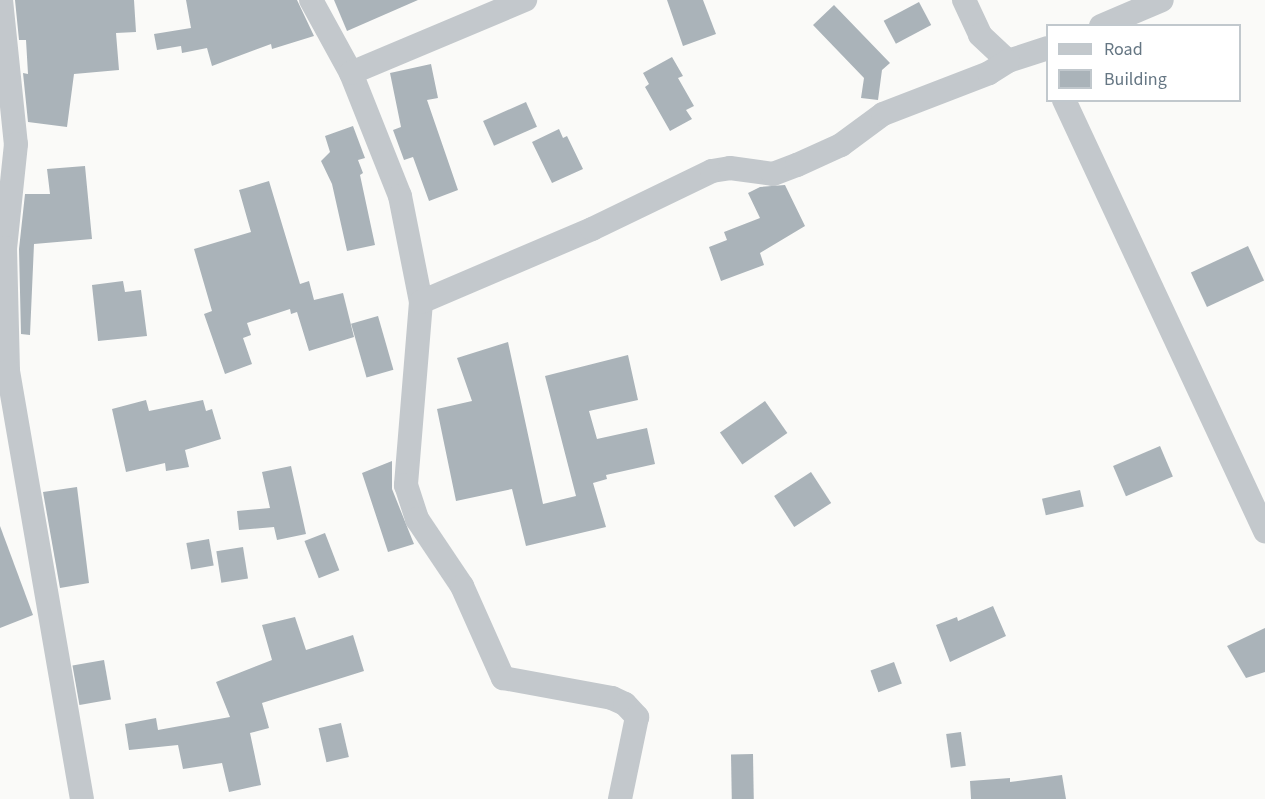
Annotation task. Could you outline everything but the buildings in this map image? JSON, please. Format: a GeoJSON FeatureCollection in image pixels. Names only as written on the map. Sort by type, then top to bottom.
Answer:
{"type":"FeatureCollection","features":[{"type":"Feature","properties":{"kind":"street"},"geometry":{"type":"LineString","coordinates":[[1,0],[16,144],[5,248],[8,371],[82,799]]}},
{"type":"Feature","properties":{"kind":"street"},"geometry":{"type":"LineString","coordinates":[[311,0],[351,73],[400,196],[421,302],[406,485],[417,519],[462,586],[503,678],[612,698],[625,704],[637,717],[620,799]]}},
{"type":"Feature","properties":{"kind":"street"},"geometry":{"type":"LineString","coordinates":[[351,73],[525,0]]}},
{"type":"Feature","properties":{"kind":"street"},"geometry":{"type":"LineString","coordinates":[[964,0],[980,35],[1008,61]]}},
{"type":"Feature","properties":{"kind":"street"},"geometry":{"type":"LineString","coordinates":[[1106,24],[1162,0]]}},
{"type":"Feature","properties":{"kind":"street"},"geometry":{"type":"LineString","coordinates":[[421,302],[592,229],[712,171],[730,168],[773,174],[841,145],[883,114],[989,73],[1008,61],[1045,55]]}},
{"type":"Feature","properties":{"kind":"street"},"geometry":{"type":"LineString","coordinates":[[1065,102],[1265,532]]}}]}
